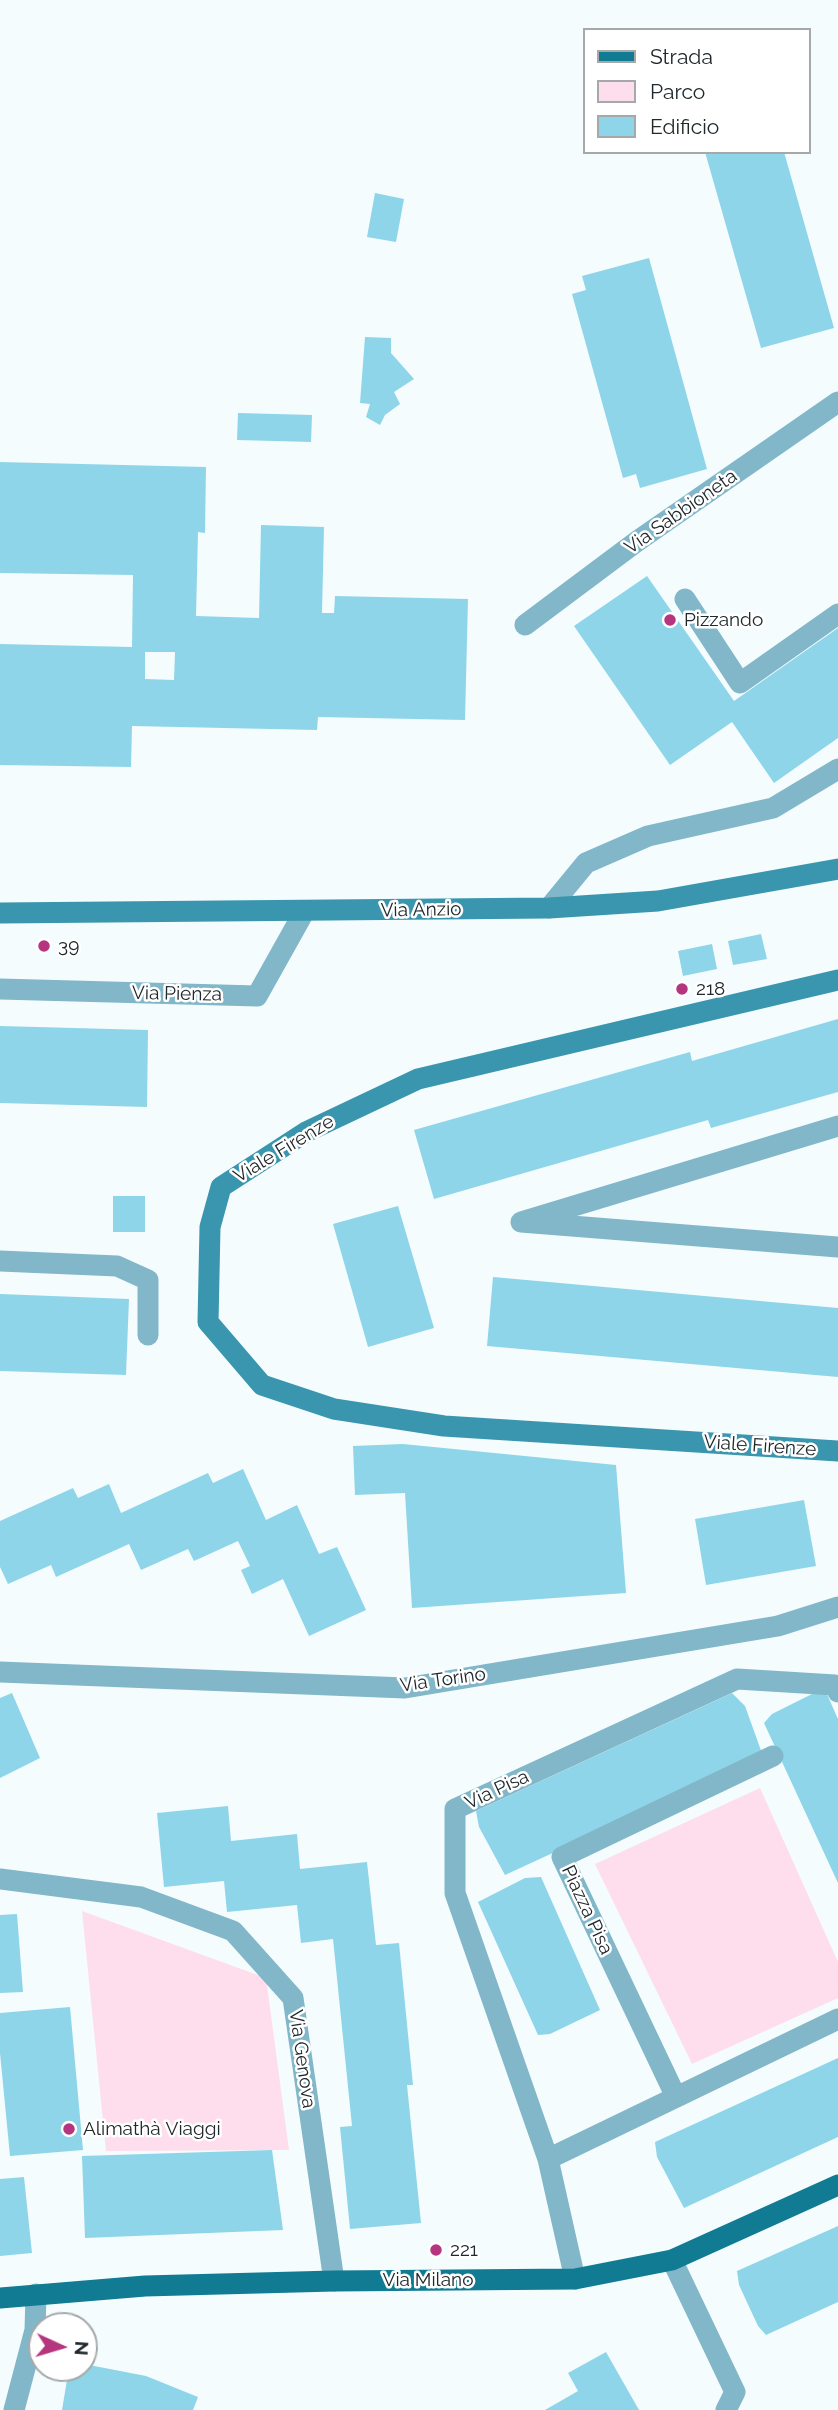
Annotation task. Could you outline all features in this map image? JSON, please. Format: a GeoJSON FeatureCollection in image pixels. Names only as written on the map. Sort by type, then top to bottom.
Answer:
{"type":"FeatureCollection","features":[{"type":"Feature","properties":{"kind":"main road","name":"Via Anzio"},"geometry":{"type":"LineString","coordinates":[[0,913],[549,908],[658,901],[838,869]]}},
{"type":"Feature","properties":{"kind":"main road","name":"Viale Firenze"},"geometry":{"type":"LineString","coordinates":[[838,980],[418,1079],[306,1132],[221,1187],[210,1227],[208,1322],[262,1385],[334,1409],[444,1426],[838,1451]]}},
{"type":"Feature","properties":{"kind":"main road","name":"Via Milano"},"geometry":{"type":"LineString","coordinates":[[0,2298],[145,2287],[334,2281],[575,2279],[672,2260],[838,2185]]}},
{"type":"Feature","properties":{"kind":"street","name":"Via Sabbioneta"},"geometry":{"type":"LineString","coordinates":[[525,625],[636,542],[838,402]]}},
{"type":"Feature","properties":{"kind":"street"},"geometry":{"type":"LineString","coordinates":[[685,600],[740,683],[838,614]]}},
{"type":"Feature","properties":{"kind":"street"},"geometry":{"type":"LineString","coordinates":[[549,908],[586,863],[648,836],[773,808],[838,769]]}},
{"type":"Feature","properties":{"kind":"street"},"geometry":{"type":"LineString","coordinates":[[810,876],[838,856]]}},
{"type":"Feature","properties":{"kind":"street","name":"Via Pienza"},"geometry":{"type":"LineString","coordinates":[[0,989],[257,996],[304,912]]}},
{"type":"Feature","properties":{"kind":"street"},"geometry":{"type":"LineString","coordinates":[[838,1126],[522,1222],[838,1247]]}},
{"type":"Feature","properties":{"kind":"street"},"geometry":{"type":"LineString","coordinates":[[0,1261],[117,1266],[148,1280],[148,1335]]}},
{"type":"Feature","properties":{"kind":"street","name":"Via Torino"},"geometry":{"type":"LineString","coordinates":[[0,1672],[405,1688],[778,1626],[838,1607]]}},
{"type":"Feature","properties":{"kind":"street","name":"Via Pisa"},"geometry":{"type":"LineString","coordinates":[[575,2279],[548,2159],[455,1893],[455,1809],[737,1679],[835,1685],[838,1692]]}},
{"type":"Feature","properties":{"kind":"street","name":"Piazza Pisa"},"geometry":{"type":"LineString","coordinates":[[676,2097],[562,1857],[773,1756]]}},
{"type":"Feature","properties":{"kind":"street","name":"Via Genova"},"geometry":{"type":"LineString","coordinates":[[0,1879],[141,1897],[233,1931],[293,1998],[334,2281]]}},
{"type":"Feature","properties":{"kind":"street"},"geometry":{"type":"LineString","coordinates":[[548,2159],[838,2019]]}},
{"type":"Feature","properties":{"kind":"street"},"geometry":{"type":"LineString","coordinates":[[672,2260],[735,2392],[726,2410]]}},
{"type":"Feature","properties":{"kind":"street"},"geometry":{"type":"LineString","coordinates":[[14,2410],[35,2330],[36,2294]]}},
{"type":"Feature","properties":{"kind":"green space"},"geometry":{"type":"Polygon","coordinates":[[[760,1788],[838,1962],[838,1998],[692,2064],[595,1864],[760,1788]]]}},
{"type":"Feature","properties":{"kind":"green space"},"geometry":{"type":"Polygon","coordinates":[[[82,1911],[266,1978],[289,2150],[106,2151],[82,1911]]]}},
{"type":"Feature","properties":{"kind":"building"},"geometry":{"type":"Polygon","coordinates":[[[706,154],[785,154],[834,328],[761,348],[706,154]]]}},
{"type":"Feature","properties":{"kind":"building"},"geometry":{"type":"Polygon","coordinates":[[[375,193],[404,199],[396,242],[367,237],[375,193]]]}},
{"type":"Feature","properties":{"kind":"building"},"geometry":{"type":"Polygon","coordinates":[[[649,258],[707,469],[640,488],[636,474],[623,478],[572,294],[586,290],[582,276],[649,258]]]}},
{"type":"Feature","properties":{"kind":"building"},"geometry":{"type":"Polygon","coordinates":[[[365,337],[391,338],[391,353],[414,379],[394,392],[400,404],[385,415],[380,425],[366,417],[370,404],[360,403],[365,337]]]}},
{"type":"Feature","properties":{"kind":"building"},"geometry":{"type":"Polygon","coordinates":[[[238,413],[312,415],[311,442],[237,440],[238,413]]]}},
{"type":"Feature","properties":{"kind":"building"},"geometry":{"type":"Polygon","coordinates":[[[0,462],[206,467],[205,533],[198,532],[196,616],[259,618],[261,525],[324,527],[322,613],[334,613],[335,596],[468,599],[465,720],[318,717],[317,730],[132,726],[131,767],[0,765],[0,644],[132,647],[133,575],[0,573],[0,462]],[[145,652],[145,679],[174,680],[175,652],[145,652]]]}},
{"type":"Feature","properties":{"kind":"building"},"geometry":{"type":"Polygon","coordinates":[[[647,576],[734,701],[838,628],[838,738],[774,783],[732,722],[670,765],[574,626],[647,576]]]}},
{"type":"Feature","properties":{"kind":"building"},"geometry":{"type":"Polygon","coordinates":[[[761,934],[767,959],[733,965],[728,941],[761,934]]]}},
{"type":"Feature","properties":{"kind":"building"},"geometry":{"type":"Polygon","coordinates":[[[712,944],[717,969],[683,976],[678,951],[712,944]]]}},
{"type":"Feature","properties":{"kind":"building"},"geometry":{"type":"Polygon","coordinates":[[[838,1019],[838,1092],[711,1128],[708,1120],[434,1199],[414,1130],[690,1052],[692,1061],[838,1019]]]}},
{"type":"Feature","properties":{"kind":"building"},"geometry":{"type":"Polygon","coordinates":[[[0,1026],[148,1030],[147,1107],[0,1103],[0,1026]]]}},
{"type":"Feature","properties":{"kind":"building"},"geometry":{"type":"Polygon","coordinates":[[[113,1196],[145,1196],[145,1232],[113,1232],[113,1196]]]}},
{"type":"Feature","properties":{"kind":"building"},"geometry":{"type":"Polygon","coordinates":[[[398,1206],[434,1328],[368,1347],[333,1224],[398,1206]]]}},
{"type":"Feature","properties":{"kind":"building"},"geometry":{"type":"Polygon","coordinates":[[[493,1277],[838,1308],[838,1377],[487,1346],[493,1277]]]}},
{"type":"Feature","properties":{"kind":"building"},"geometry":{"type":"Polygon","coordinates":[[[0,1294],[129,1299],[126,1375],[0,1371],[0,1294]]]}},
{"type":"Feature","properties":{"kind":"building"},"geometry":{"type":"Polygon","coordinates":[[[403,1444],[616,1465],[626,1593],[412,1608],[405,1493],[355,1495],[353,1446],[403,1444]]]}},
{"type":"Feature","properties":{"kind":"building"},"geometry":{"type":"Polygon","coordinates":[[[243,1469],[266,1520],[297,1505],[319,1554],[337,1547],[366,1610],[309,1636],[283,1579],[252,1594],[241,1570],[250,1566],[238,1541],[194,1561],[188,1549],[141,1570],[129,1544],[56,1577],[51,1565],[8,1584],[0,1567],[0,1521],[73,1488],[78,1498],[109,1484],[121,1513],[208,1473],[213,1483],[243,1469]]]}},
{"type":"Feature","properties":{"kind":"building"},"geometry":{"type":"Polygon","coordinates":[[[804,1500],[816,1566],[706,1585],[695,1519],[804,1500]]]}},
{"type":"Feature","properties":{"kind":"building"},"geometry":{"type":"Polygon","coordinates":[[[826,1692],[838,1719],[838,1883],[764,1723],[772,1714],[812,1694],[826,1692]]]}},
{"type":"Feature","properties":{"kind":"building"},"geometry":{"type":"Polygon","coordinates":[[[12,1693],[40,1758],[0,1778],[0,1698],[12,1693]]]}},
{"type":"Feature","properties":{"kind":"building"},"geometry":{"type":"Polygon","coordinates":[[[732,1693],[745,1706],[763,1756],[505,1875],[479,1827],[476,1811],[732,1693]]]}},
{"type":"Feature","properties":{"kind":"building"},"geometry":{"type":"Polygon","coordinates":[[[228,1806],[231,1841],[297,1834],[300,1869],[367,1862],[376,1945],[399,1943],[413,2085],[407,2085],[421,2223],[350,2229],[340,2127],[352,2126],[333,1939],[301,1943],[297,1905],[227,1912],[224,1881],[164,1887],[157,1813],[228,1806]]]}},
{"type":"Feature","properties":{"kind":"building"},"geometry":{"type":"Polygon","coordinates":[[[541,1877],[600,2010],[550,2034],[538,2035],[478,1902],[525,1878],[541,1877]]]}},
{"type":"Feature","properties":{"kind":"building"},"geometry":{"type":"Polygon","coordinates":[[[17,1914],[23,1992],[0,1993],[0,1915],[17,1914]]]}},
{"type":"Feature","properties":{"kind":"building"},"geometry":{"type":"Polygon","coordinates":[[[70,2007],[83,2150],[10,2156],[0,2053],[0,2013],[70,2007]]]}},
{"type":"Feature","properties":{"kind":"building"},"geometry":{"type":"Polygon","coordinates":[[[838,2058],[838,2137],[684,2208],[657,2157],[655,2142],[838,2058]]]}},
{"type":"Feature","properties":{"kind":"building"},"geometry":{"type":"Polygon","coordinates":[[[272,2150],[283,2230],[85,2238],[82,2156],[272,2150]]]}},
{"type":"Feature","properties":{"kind":"building"},"geometry":{"type":"Polygon","coordinates":[[[24,2177],[32,2253],[0,2256],[0,2179],[24,2177]]]}},
{"type":"Feature","properties":{"kind":"building"},"geometry":{"type":"Polygon","coordinates":[[[838,2226],[838,2302],[766,2335],[758,2326],[739,2285],[737,2271],[838,2226]]]}},
{"type":"Feature","properties":{"kind":"building"},"geometry":{"type":"Polygon","coordinates":[[[606,2352],[639,2410],[545,2410],[578,2391],[568,2373],[606,2352]]]}},
{"type":"Feature","properties":{"kind":"building"},"geometry":{"type":"Polygon","coordinates":[[[98,2367],[146,2376],[198,2397],[193,2410],[62,2410],[67,2382],[98,2382],[98,2367]]]}},
{"type":"Feature","properties":{"kind":"place","name":"Pizzando"},"geometry":{"type":"Point","coordinates":[670,620]}},
{"type":"Feature","properties":{"kind":"place","name":"39"},"geometry":{"type":"Point","coordinates":[44,946]}},
{"type":"Feature","properties":{"kind":"place","name":"218"},"geometry":{"type":"Point","coordinates":[682,989]}},
{"type":"Feature","properties":{"kind":"place","name":"Alimathà Viaggi"},"geometry":{"type":"Point","coordinates":[69,2129]}},
{"type":"Feature","properties":{"kind":"place","name":"221"},"geometry":{"type":"Point","coordinates":[436,2250]}}]}
